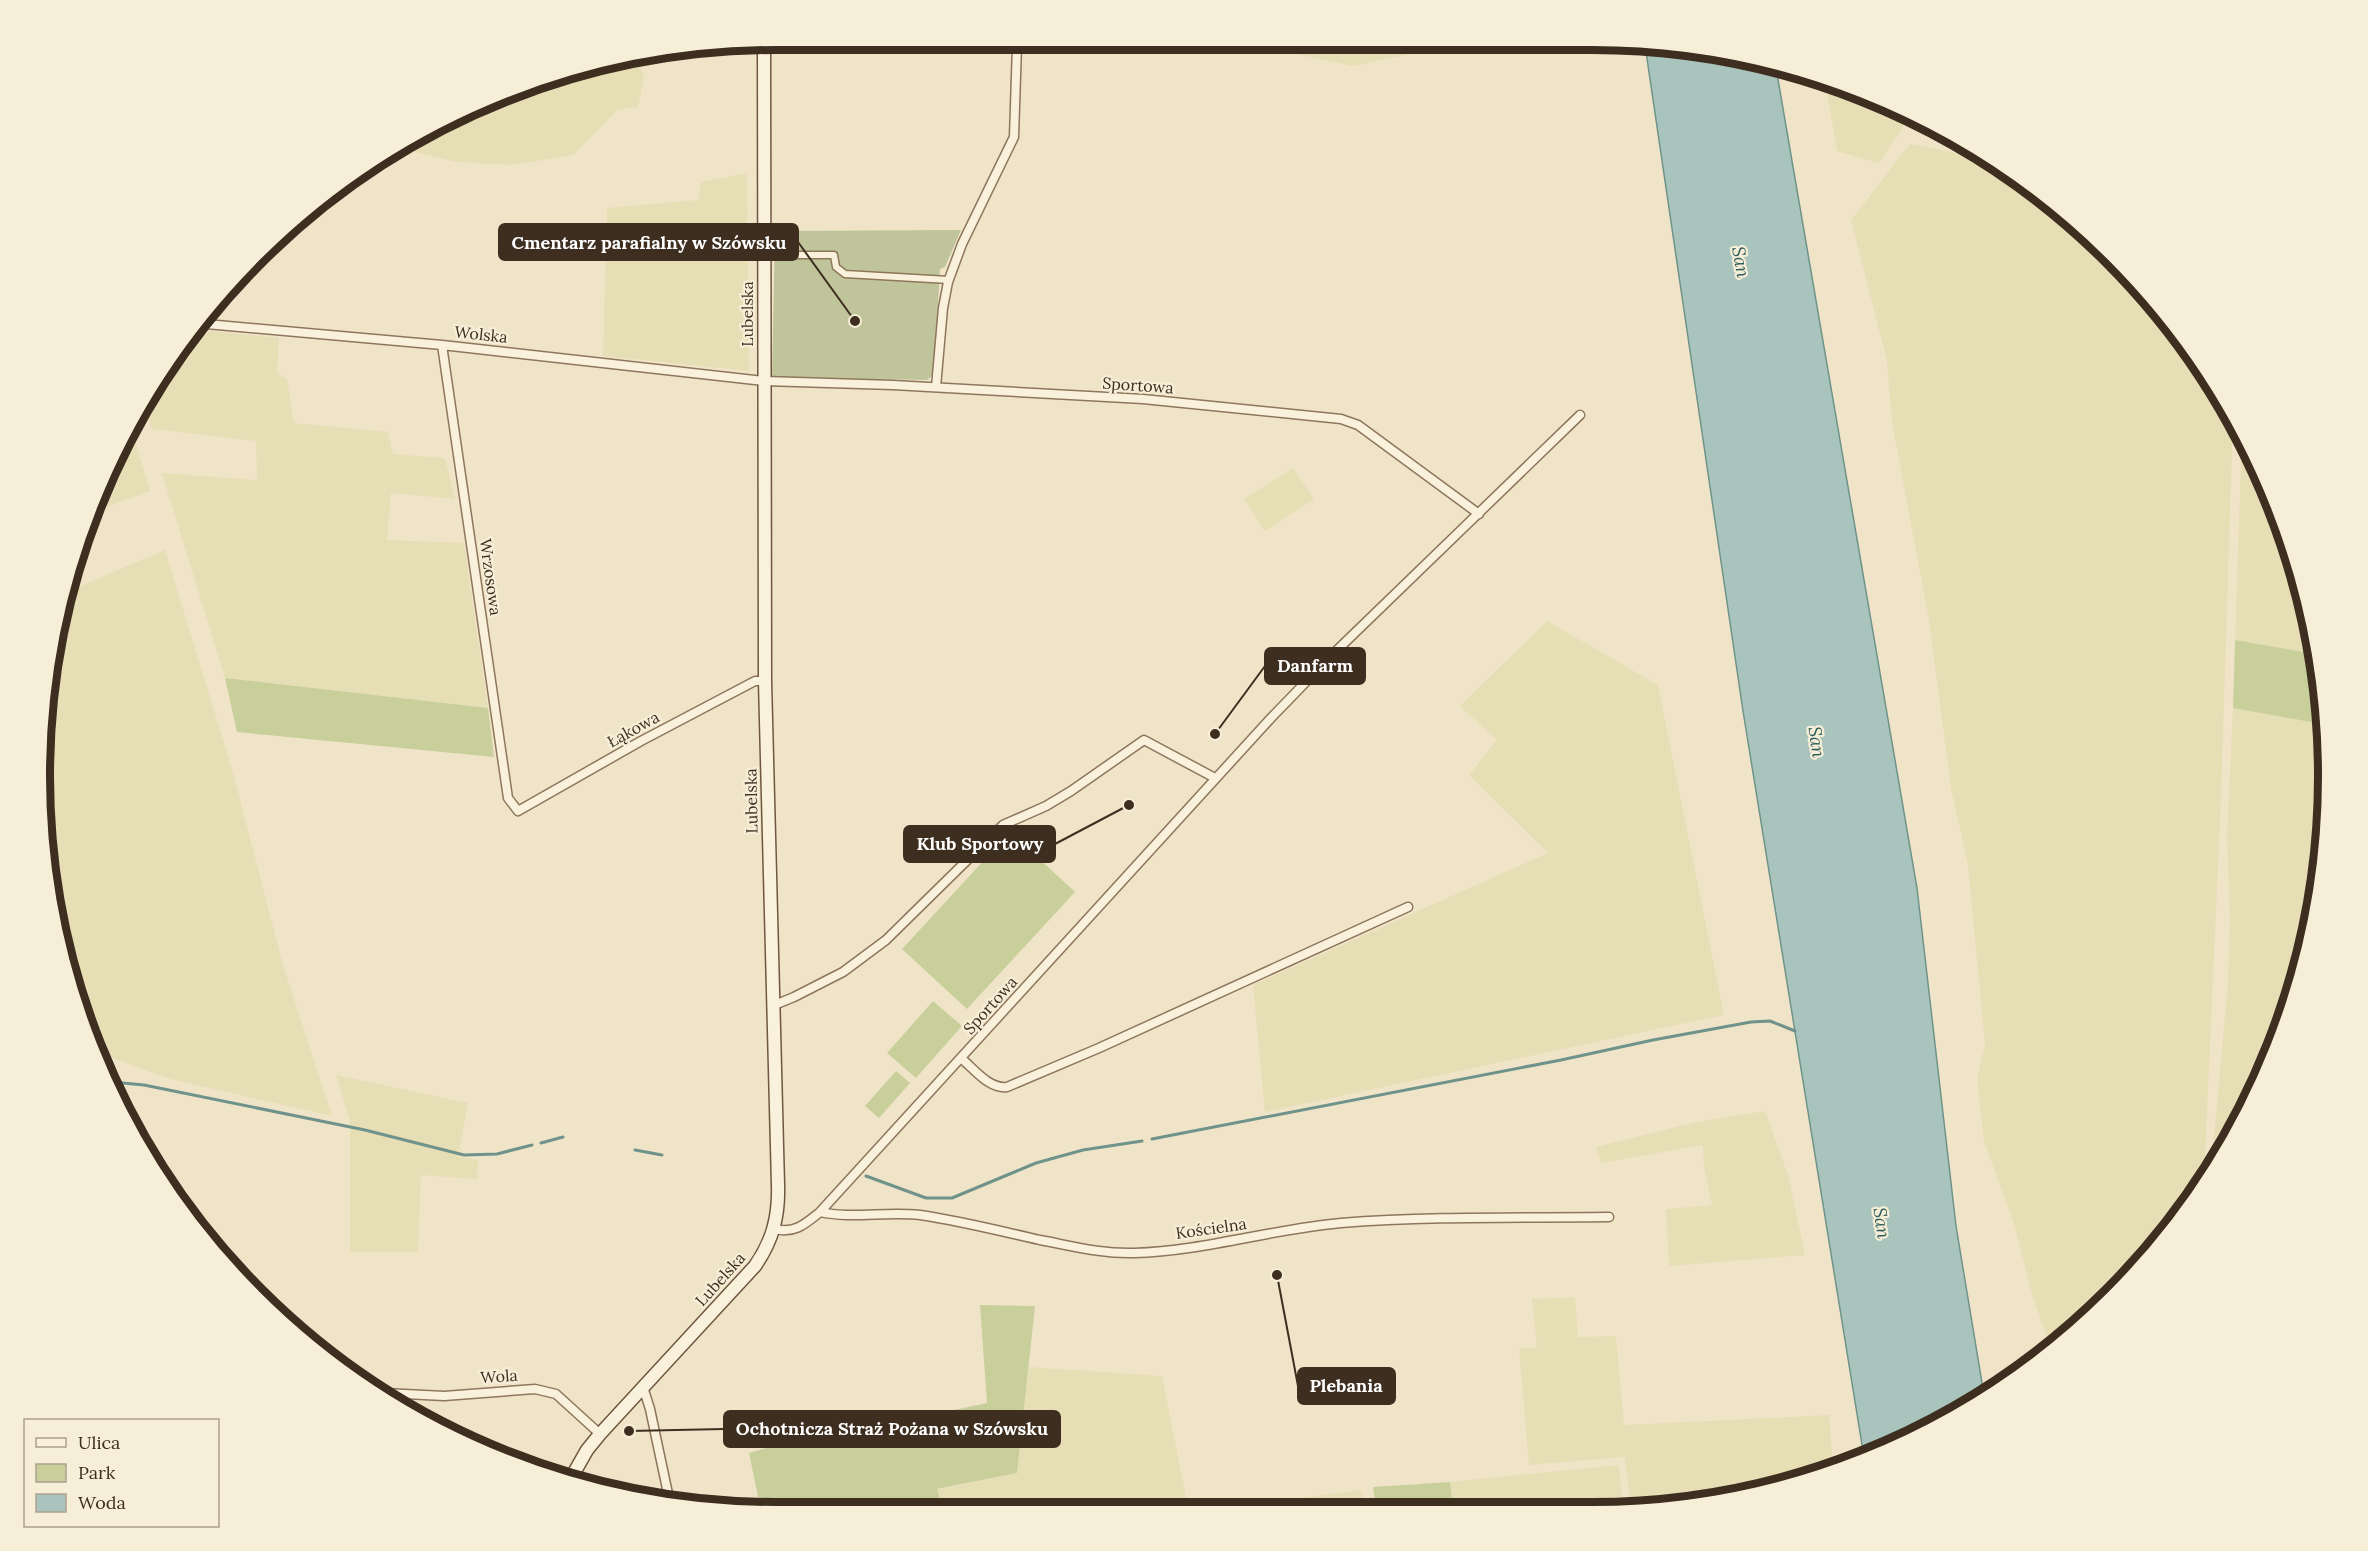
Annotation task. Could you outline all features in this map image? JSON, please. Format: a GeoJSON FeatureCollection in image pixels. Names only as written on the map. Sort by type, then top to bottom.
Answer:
{"type":"FeatureCollection","features":[{"type":"Feature","properties":{"kind":"main road","name":"Lubelska"},"geometry":{"type":"LineString","coordinates":[[574,1473],[587,1450],[600,1434],[747,1276],[764,1253],[774,1229],[778,1194],[765,681],[764,50]]}},
{"type":"Feature","properties":{"kind":"street"},"geometry":{"type":"LineString","coordinates":[[936,387],[943,308],[949,280],[962,244],[1014,137],[1017,50]]}},
{"type":"Feature","properties":{"kind":"street"},"geometry":{"type":"LineString","coordinates":[[764,255],[834,255],[836,267],[845,274],[949,280]]}},
{"type":"Feature","properties":{"kind":"street","name":"Wolska"},"geometry":{"type":"LineString","coordinates":[[208,324],[442,345],[764,381]]}},
{"type":"Feature","properties":{"kind":"street","name":"Wrzosowa"},"geometry":{"type":"LineString","coordinates":[[442,345],[508,798],[518,811]]}},
{"type":"Feature","properties":{"kind":"street","name":"Sportowa"},"geometry":{"type":"LineString","coordinates":[[764,381],[936,387],[1143,399],[1341,419],[1358,425],[1479,514]]}},
{"type":"Feature","properties":{"kind":"street","name":"Sportowa"},"geometry":{"type":"LineString","coordinates":[[774,1229],[789,1232],[795,1230],[820,1212],[962,1059],[1215,778],[1333,654],[1580,415]]}},
{"type":"Feature","properties":{"kind":"street","name":"Łąkowa"},"geometry":{"type":"LineString","coordinates":[[518,811],[641,741],[755,681],[765,681]]}},
{"type":"Feature","properties":{"kind":"street"},"geometry":{"type":"LineString","coordinates":[[772,1006],[843,972],[886,940],[1003,825],[1063,796],[1144,740],[1215,778]]}},
{"type":"Feature","properties":{"kind":"street"},"geometry":{"type":"LineString","coordinates":[[962,1059],[991,1084],[998,1088],[1007,1087],[1099,1048],[1408,907]]}},
{"type":"Feature","properties":{"kind":"street","name":"Kościelna"},"geometry":{"type":"LineString","coordinates":[[820,1212],[834,1215],[898,1213],[920,1215],[1091,1251],[1134,1253],[1201,1246],[1339,1223],[1424,1219],[1609,1217]]}},
{"type":"Feature","properties":{"kind":"street"},"geometry":{"type":"LineString","coordinates":[[643,1387],[668,1493]]}},
{"type":"Feature","properties":{"kind":"street","name":"Wola"},"geometry":{"type":"LineString","coordinates":[[395,1393],[444,1395],[535,1389],[556,1394],[600,1434]]}},
{"type":"Feature","properties":{"kind":"shaded area"},"geometry":{"type":"Polygon","coordinates":[[[1277,50],[1428,50],[1353,66],[1277,50]]]}},
{"type":"Feature","properties":{"kind":"shaded area"},"geometry":{"type":"Polygon","coordinates":[[[639,62],[644,77],[638,107],[617,110],[574,155],[512,165],[457,162],[407,150],[454,124],[542,88],[639,62]]]}},
{"type":"Feature","properties":{"kind":"shaded area"},"geometry":{"type":"Polygon","coordinates":[[[1826,88],[1907,121],[1879,163],[1837,151],[1826,88]]]}},
{"type":"Feature","properties":{"kind":"shaded area"},"geometry":{"type":"Polygon","coordinates":[[[1910,144],[1970,156],[2034,200],[2106,262],[2168,334],[2196,372],[2232,433],[2221,798],[2205,1165],[2168,1217],[2138,1254],[2106,1289],[2048,1339],[2033,1298],[2014,1224],[1984,1141],[1977,1079],[1985,1044],[1968,865],[1951,788],[1929,620],[1892,422],[1887,361],[1851,220],[1910,144]]]}},
{"type":"Feature","properties":{"kind":"shaded area"},"geometry":{"type":"Polygon","coordinates":[[[747,173],[749,371],[603,356],[607,208],[698,200],[701,182],[747,173]]]}},
{"type":"Feature","properties":{"kind":"shaded area"},"geometry":{"type":"Polygon","coordinates":[[[203,330],[279,338],[277,373],[287,379],[294,423],[388,432],[393,454],[445,458],[455,499],[391,493],[387,540],[464,543],[488,708],[225,678],[162,473],[257,480],[256,441],[152,429],[147,413],[172,372],[203,330]]]}},
{"type":"Feature","properties":{"kind":"shaded area"},"geometry":{"type":"Polygon","coordinates":[[[134,436],[150,491],[101,509],[134,436]]]}},
{"type":"Feature","properties":{"kind":"shaded area"},"geometry":{"type":"Polygon","coordinates":[[[2241,449],[2280,542],[2294,588],[2308,653],[2235,640],[2241,449]]]}},
{"type":"Feature","properties":{"kind":"shaded area"},"geometry":{"type":"Polygon","coordinates":[[[1293,468],[1314,499],[1265,531],[1244,499],[1293,468]]]}},
{"type":"Feature","properties":{"kind":"shaded area"},"geometry":{"type":"Polygon","coordinates":[[[165,550],[232,769],[283,965],[332,1116],[170,1079],[106,1056],[88,1009],[63,917],[51,823],[51,728],[63,634],[74,589],[165,550]]]}},
{"type":"Feature","properties":{"kind":"shaded area"},"geometry":{"type":"Polygon","coordinates":[[[1547,621],[1658,685],[1724,1015],[1265,1112],[1253,985],[1548,853],[1469,775],[1497,740],[1460,706],[1547,621]]]}},
{"type":"Feature","properties":{"kind":"shaded area"},"geometry":{"type":"Polygon","coordinates":[[[2233,708],[2316,723],[2317,823],[2305,917],[2294,963],[2263,1053],[2244,1097],[2213,1152],[2228,983],[2230,919],[2227,836],[2233,708]]]}},
{"type":"Feature","properties":{"kind":"shaded area"},"geometry":{"type":"Polygon","coordinates":[[[336,1075],[468,1103],[458,1157],[478,1160],[477,1179],[421,1175],[418,1252],[350,1252],[350,1121],[336,1075]]]}},
{"type":"Feature","properties":{"kind":"shaded area"},"geometry":{"type":"Polygon","coordinates":[[[1765,1111],[1788,1175],[1805,1255],[1669,1266],[1666,1209],[1712,1205],[1704,1167],[1703,1145],[1601,1163],[1596,1147],[1697,1122],[1765,1111]]]}},
{"type":"Feature","properties":{"kind":"shaded area"},"geometry":{"type":"Polygon","coordinates":[[[1575,1297],[1578,1337],[1616,1336],[1624,1425],[1829,1415],[1832,1461],[1734,1488],[1630,1500],[1625,1457],[1529,1465],[1519,1349],[1537,1347],[1532,1298],[1575,1297]]]}},
{"type":"Feature","properties":{"kind":"shaded area"},"geometry":{"type":"Polygon","coordinates":[[[1029,1367],[1162,1376],[1187,1502],[940,1502],[936,1490],[1017,1473],[1029,1367]]]}},
{"type":"Feature","properties":{"kind":"shaded area"},"geometry":{"type":"Polygon","coordinates":[[[1619,1465],[1622,1501],[1452,1502],[1450,1482],[1619,1465]]]}},
{"type":"Feature","properties":{"kind":"shaded area"},"geometry":{"type":"Polygon","coordinates":[[[1361,1490],[1363,1502],[1270,1502],[1361,1490]]]}},
{"type":"Feature","properties":{"kind":"green space"},"geometry":{"type":"Polygon","coordinates":[[[961,230],[945,267],[940,269],[934,374],[927,380],[772,377],[775,231],[961,230]]]}},
{"type":"Feature","properties":{"kind":"green space"},"geometry":{"type":"Polygon","coordinates":[[[2235,640],[2308,653],[2316,723],[2233,708],[2235,640]]]}},
{"type":"Feature","properties":{"kind":"green space"},"geometry":{"type":"Polygon","coordinates":[[[225,678],[488,708],[494,757],[237,732],[225,678]]]}},
{"type":"Feature","properties":{"kind":"green space"},"geometry":{"type":"Polygon","coordinates":[[[1010,832],[1075,892],[967,1009],[902,949],[1010,832]]]}},
{"type":"Feature","properties":{"kind":"green space"},"geometry":{"type":"Polygon","coordinates":[[[933,1001],[962,1026],[916,1078],[887,1053],[933,1001]]]}},
{"type":"Feature","properties":{"kind":"green space"},"geometry":{"type":"Polygon","coordinates":[[[896,1071],[910,1083],[879,1118],[865,1106],[896,1071]]]}},
{"type":"Feature","properties":{"kind":"green space"},"geometry":{"type":"Polygon","coordinates":[[[980,1305],[1035,1306],[1017,1473],[937,1489],[941,1502],[759,1501],[749,1453],[856,1423],[935,1414],[987,1403],[980,1305]]]}},
{"type":"Feature","properties":{"kind":"green space"},"geometry":{"type":"Polygon","coordinates":[[[1450,1482],[1452,1502],[1375,1502],[1373,1487],[1450,1482]]]}},
{"type":"Feature","properties":{"kind":"water","name":"San"},"geometry":{"type":"Polygon","coordinates":[[[1646,52],[1734,63],[1777,73],[1917,888],[1956,1226],[1983,1387],[1914,1427],[1863,1449],[1743,711],[1646,52]]]}},
{"type":"Feature","properties":{"kind":"waterway"},"geometry":{"type":"LineString","coordinates":[[1152,1139],[1751,1022],[1770,1021],[1795,1031]]}},
{"type":"Feature","properties":{"kind":"waterway"},"geometry":{"type":"LineString","coordinates":[[118,1083],[144,1085],[365,1130],[464,1155],[497,1154],[532,1145]]}},
{"type":"Feature","properties":{"kind":"waterway"},"geometry":{"type":"LineString","coordinates":[[541,1143],[563,1137]]}},
{"type":"Feature","properties":{"kind":"waterway"},"geometry":{"type":"LineString","coordinates":[[866,1176],[926,1198],[952,1198],[1036,1163],[1083,1150],[1142,1141]]}},
{"type":"Feature","properties":{"kind":"waterway"},"geometry":{"type":"LineString","coordinates":[[635,1150],[662,1155]]}},
{"type":"Feature","properties":{"kind":"place","name":"Cmentarz parafialny w Szówsku"},"geometry":{"type":"Point","coordinates":[855,321]}},
{"type":"Feature","properties":{"kind":"place","name":"Danfarm"},"geometry":{"type":"Point","coordinates":[1215,734]}},
{"type":"Feature","properties":{"kind":"place","name":"Klub Sportowy"},"geometry":{"type":"Point","coordinates":[1129,805]}},
{"type":"Feature","properties":{"kind":"place","name":"Plebania"},"geometry":{"type":"Point","coordinates":[1277,1275]}},
{"type":"Feature","properties":{"kind":"place","name":"Ochotnicza Straż Pożana w Szówsku"},"geometry":{"type":"Point","coordinates":[629,1431]}}]}
